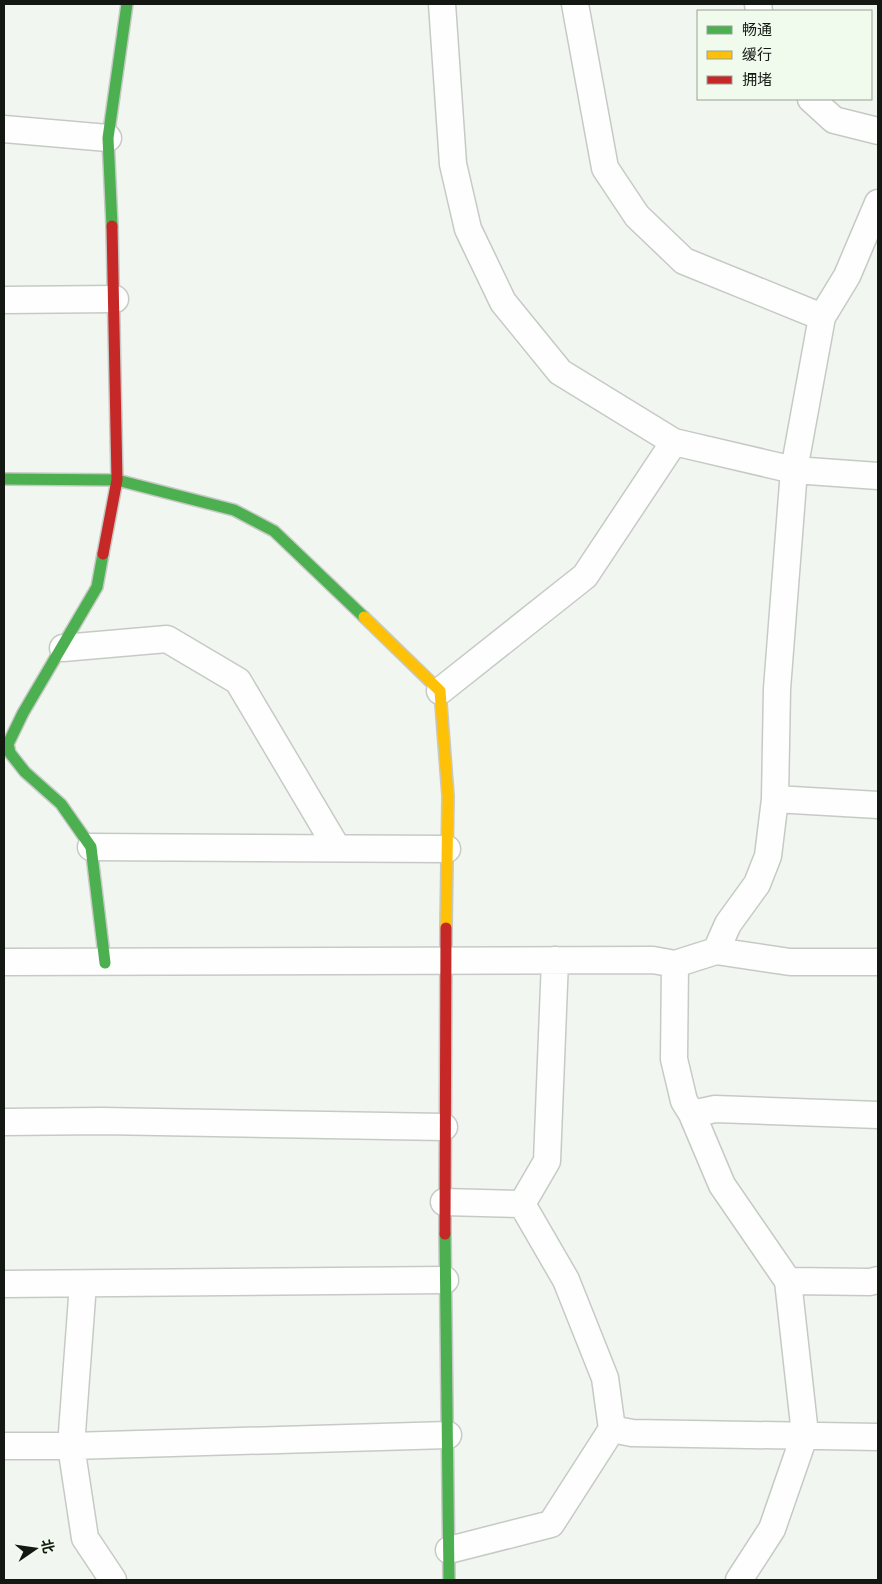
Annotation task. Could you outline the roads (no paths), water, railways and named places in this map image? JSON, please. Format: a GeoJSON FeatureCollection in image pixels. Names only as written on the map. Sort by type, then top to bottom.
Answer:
{"type":"FeatureCollection","features":[{"type":"Feature","properties":{"kind":"street"},"geometry":{"type":"LineString","coordinates":[[104,963],[91,847],[61,804],[25,772],[10,753],[8,744],[23,713],[64,648],[97,587],[117,480],[115,299],[108,138],[127,4]]}},
{"type":"Feature","properties":{"kind":"street"},"geometry":{"type":"LineString","coordinates":[[442,4],[453,164],[468,229],[503,302],[560,372],[674,442],[794,470],[878,476]]}},
{"type":"Feature","properties":{"kind":"street"},"geometry":{"type":"LineString","coordinates":[[575,4],[605,168],[636,216],[684,261],[822,318]]}},
{"type":"Feature","properties":{"kind":"street"},"geometry":{"type":"LineString","coordinates":[[812,100],[834,120],[878,131]]}},
{"type":"Feature","properties":{"kind":"street"},"geometry":{"type":"LineString","coordinates":[[4,129],[108,138]]}},
{"type":"Feature","properties":{"kind":"street"},"geometry":{"type":"LineString","coordinates":[[716,951],[728,924],[758,884],[768,856],[775,799],[777,689],[794,470],[822,318],[847,276],[878,203]]}},
{"type":"Feature","properties":{"kind":"street"},"geometry":{"type":"LineString","coordinates":[[4,300],[115,299]]}},
{"type":"Feature","properties":{"kind":"street"},"geometry":{"type":"LineString","coordinates":[[440,691],[585,576],[674,442]]}},
{"type":"Feature","properties":{"kind":"street"},"geometry":{"type":"LineString","coordinates":[[4,479],[117,480],[234,510],[274,531],[440,691],[448,796],[444,1202],[449,1580]]}},
{"type":"Feature","properties":{"kind":"street"},"geometry":{"type":"LineString","coordinates":[[64,648],[167,639],[238,681],[337,848]]}},
{"type":"Feature","properties":{"kind":"street"},"geometry":{"type":"LineString","coordinates":[[775,799],[878,805]]}},
{"type":"Feature","properties":{"kind":"street"},"geometry":{"type":"LineString","coordinates":[[91,847],[447,849]]}},
{"type":"Feature","properties":{"kind":"street"},"geometry":{"type":"LineString","coordinates":[[4,962],[654,960],[675,964],[716,951],[790,962],[878,962]]}},
{"type":"Feature","properties":{"kind":"street"},"geometry":{"type":"LineString","coordinates":[[522,1204],[547,1161],[555,960]]}},
{"type":"Feature","properties":{"kind":"street"},"geometry":{"type":"LineString","coordinates":[[675,964],[674,1059],[684,1101],[692,1114],[722,1185],[788,1281],[805,1434],[772,1529],[739,1580]]}},
{"type":"Feature","properties":{"kind":"street"},"geometry":{"type":"LineString","coordinates":[[692,1114],[715,1109],[878,1115]]}},
{"type":"Feature","properties":{"kind":"street"},"geometry":{"type":"LineString","coordinates":[[4,1122],[102,1121],[444,1127]]}},
{"type":"Feature","properties":{"kind":"street"},"geometry":{"type":"LineString","coordinates":[[444,1202],[522,1204]]}},
{"type":"Feature","properties":{"kind":"street"},"geometry":{"type":"LineString","coordinates":[[449,1550],[551,1524],[612,1429],[605,1378],[566,1280],[522,1204]]}},
{"type":"Feature","properties":{"kind":"street"},"geometry":{"type":"LineString","coordinates":[[4,1284],[445,1280]]}},
{"type":"Feature","properties":{"kind":"street"},"geometry":{"type":"LineString","coordinates":[[788,1281],[870,1282],[878,1280]]}},
{"type":"Feature","properties":{"kind":"street"},"geometry":{"type":"LineString","coordinates":[[83,1284],[70,1446],[85,1538],[113,1580]]}},
{"type":"Feature","properties":{"kind":"street"},"geometry":{"type":"LineString","coordinates":[[612,1429],[632,1433],[805,1434],[878,1437]]}},
{"type":"Feature","properties":{"kind":"street"},"geometry":{"type":"LineString","coordinates":[[4,1446],[70,1446],[448,1435]]}}]}
